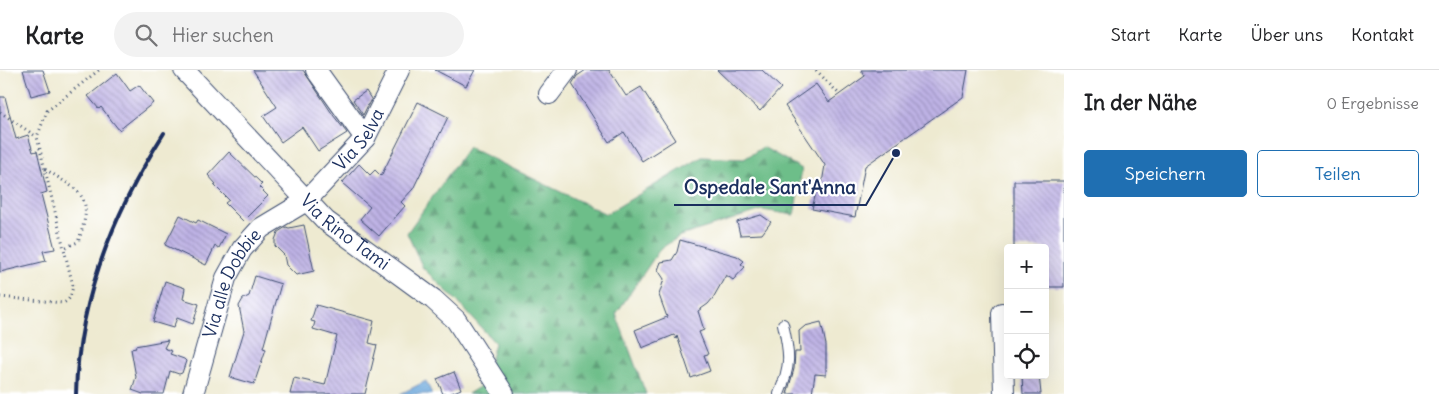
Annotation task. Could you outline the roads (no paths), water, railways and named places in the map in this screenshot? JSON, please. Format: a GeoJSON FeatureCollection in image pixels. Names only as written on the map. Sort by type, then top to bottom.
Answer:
{"type":"FeatureCollection","features":[{"type":"Feature","properties":{"kind":"street","name":"Via Rino Tami"},"geometry":{"type":"LineString","coordinates":[[184,70],[326,221],[433,299],[456,320],[504,394]]}},
{"type":"Feature","properties":{"kind":"street"},"geometry":{"type":"LineString","coordinates":[[316,70],[365,138]]}},
{"type":"Feature","properties":{"kind":"street","name":"Via Selva"},"geometry":{"type":"LineString","coordinates":[[306,201],[365,138],[399,70]]}},
{"type":"Feature","properties":{"kind":"street"},"geometry":{"type":"LineString","coordinates":[[549,94],[566,70]]}},
{"type":"Feature","properties":{"kind":"street","name":"Via alle Dobbie"},"geometry":{"type":"LineString","coordinates":[[193,394],[226,278],[242,248],[261,228],[306,201]]}},
{"type":"Feature","properties":{"kind":"street"},"geometry":{"type":"LineString","coordinates":[[1002,313],[1004,394]]}},
{"type":"Feature","properties":{"kind":"lane"},"geometry":{"type":"LineString","coordinates":[[779,394],[786,377],[789,353],[783,324]]}},
{"type":"Feature","properties":{"kind":"water"},"geometry":{"type":"Polygon","coordinates":[[[426,381],[432,394],[400,394],[426,381]]]}},
{"type":"Feature","properties":{"kind":"railway"},"geometry":{"type":"LineString","coordinates":[[76,394],[78,359],[84,324],[102,258],[129,194],[164,133]]}},
{"type":"Feature","properties":{"kind":"place","name":"Ospedale Sant'Anna"},"geometry":{"type":"Point","coordinates":[896,153]}}]}
